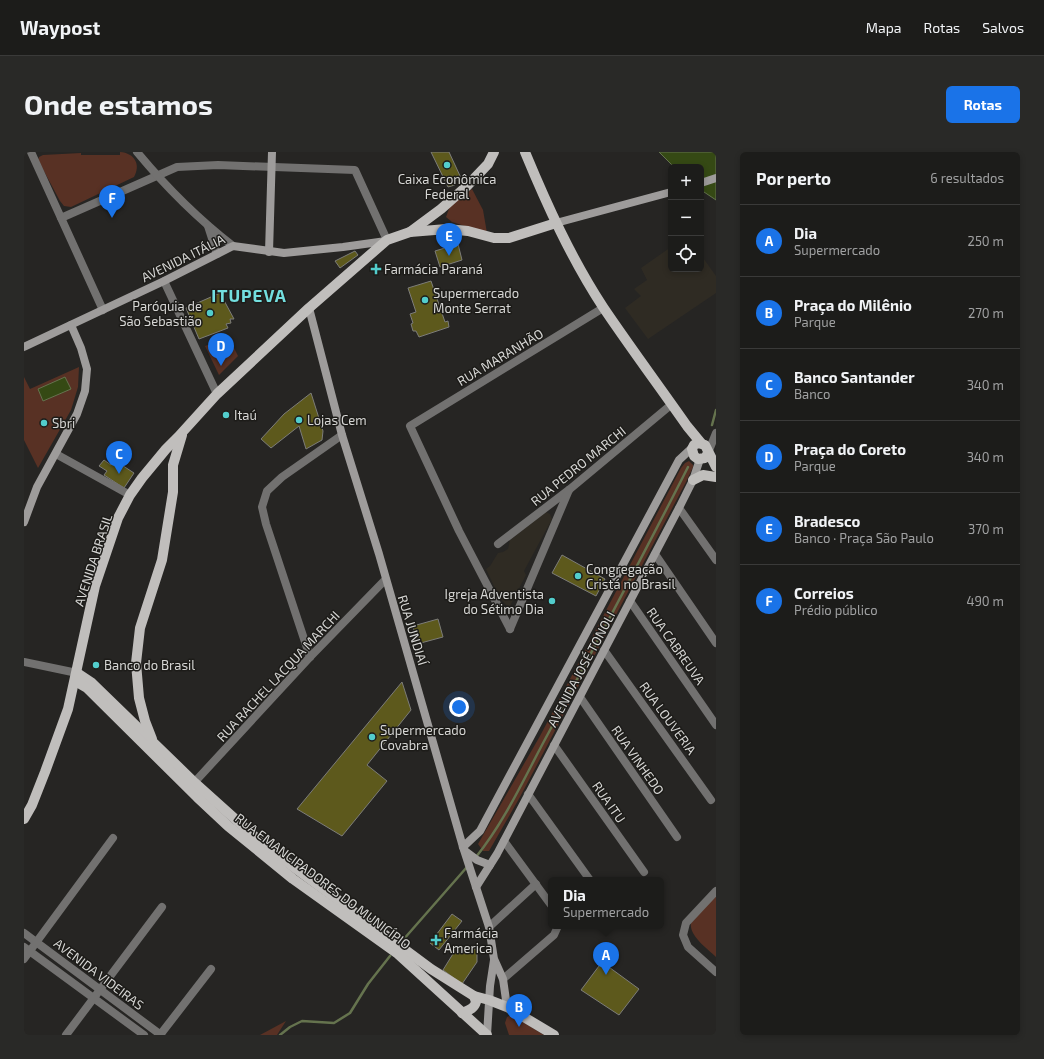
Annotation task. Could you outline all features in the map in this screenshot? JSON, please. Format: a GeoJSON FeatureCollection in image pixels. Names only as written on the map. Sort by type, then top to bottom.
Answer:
{"type":"FeatureCollection","features":[{"type":"Feature","properties":{"kind":"main road"},"geometry":{"type":"LineString","coordinates":[[269,252],[272,152]]}},
{"type":"Feature","properties":{"kind":"main road"},"geometry":{"type":"LineString","coordinates":[[410,232],[441,209],[467,186],[488,164],[494,152]]}},
{"type":"Feature","properties":{"kind":"main road"},"geometry":{"type":"LineString","coordinates":[[525,152],[556,223],[604,308],[687,426],[697,445]]}},
{"type":"Feature","properties":{"kind":"main road"},"geometry":{"type":"LineString","coordinates":[[704,182],[716,178]]}},
{"type":"Feature","properties":{"kind":"main road"},"geometry":{"type":"LineString","coordinates":[[387,240],[410,232],[447,229],[468,231],[494,238],[508,238],[556,223],[668,193]]}},
{"type":"Feature","properties":{"kind":"main road"},"geometry":{"type":"LineString","coordinates":[[441,209],[440,216],[447,229]]}},
{"type":"Feature","properties":{"kind":"main road","name":"AVENIDA ITÁLIA"},"geometry":{"type":"LineString","coordinates":[[24,347],[164,281],[233,246],[284,254],[387,240]]}},
{"type":"Feature","properties":{"kind":"main road","name":"AVENIDA BRASIL"},"geometry":{"type":"LineString","coordinates":[[24,819],[32,805],[48,765],[68,709],[95,586],[118,518],[130,495],[166,449],[217,394],[309,308],[387,240]]}},
{"type":"Feature","properties":{"kind":"main road","name":"RUA JUNDIAÍ"},"geometry":{"type":"LineString","coordinates":[[309,308],[342,435],[379,554],[385,580],[443,772],[470,868],[489,927],[494,959],[503,980],[507,1007]]}},
{"type":"Feature","properties":{"kind":"main road"},"geometry":{"type":"LineString","coordinates":[[24,522],[37,487],[77,414],[85,391],[87,369],[81,348],[71,325]]}},
{"type":"Feature","properties":{"kind":"main road","name":"RUA EMANCIPADORES DO MUNICÍPIO"},"geometry":{"type":"LineString","coordinates":[[153,743],[139,698],[136,663],[140,628],[162,560],[173,492],[173,465],[184,430]]}},
{"type":"Feature","properties":{"kind":"main road"},"geometry":{"type":"LineString","coordinates":[[697,445],[692,452],[694,456],[704,456],[716,467]]}},
{"type":"Feature","properties":{"kind":"main road"},"geometry":{"type":"LineString","coordinates":[[697,445],[707,447],[704,456]]}},
{"type":"Feature","properties":{"kind":"main road","name":"AVENIDA JOSÉ TONOLI"},"geometry":{"type":"LineString","coordinates":[[466,852],[480,831],[680,460],[697,445]]}},
{"type":"Feature","properties":{"kind":"main road"},"geometry":{"type":"LineString","coordinates":[[704,456],[716,473]]}},
{"type":"Feature","properties":{"kind":"main road","name":"AVENIDA JOSÉ TONOLI"},"geometry":{"type":"LineString","coordinates":[[476,887],[504,841],[679,508],[704,456]]}},
{"type":"Feature","properties":{"kind":"main road"},"geometry":{"type":"LineString","coordinates":[[150,468],[164,462],[173,465]]}},
{"type":"Feature","properties":{"kind":"main road"},"geometry":{"type":"LineString","coordinates":[[693,480],[703,475],[716,477]]}},
{"type":"Feature","properties":{"kind":"main road","name":"RUA EMANCIPADORES DO MUNICÍPIO"},"geometry":{"type":"LineString","coordinates":[[76,677],[92,683],[153,743],[228,826],[293,879],[398,954],[487,1035]]}},
{"type":"Feature","properties":{"kind":"main road","name":"RUA EMANCIPADORES DO MUNICÍPIO"},"geometry":{"type":"LineString","coordinates":[[76,677],[192,786],[264,845],[431,969],[474,996],[507,1007],[530,1019],[554,1035]]}},
{"type":"Feature","properties":{"kind":"main road"},"geometry":{"type":"LineString","coordinates":[[466,852],[477,860],[490,865]]}},
{"type":"Feature","properties":{"kind":"main road","name":"RUA JUNDIAÍ"},"geometry":{"type":"LineString","coordinates":[[487,1035],[489,1000],[494,959]]}},
{"type":"Feature","properties":{"kind":"main road"},"geometry":{"type":"LineString","coordinates":[[414,968],[431,969]]}},
{"type":"Feature","properties":{"kind":"main road"},"geometry":{"type":"LineString","coordinates":[[462,1013],[475,1006],[476,1002],[474,996]]}},
{"type":"Feature","properties":{"kind":"street"},"geometry":{"type":"LineString","coordinates":[[24,152],[34,152]]}},
{"type":"Feature","properties":{"kind":"street"},"geometry":{"type":"LineString","coordinates":[[31,152],[103,310]]}},
{"type":"Feature","properties":{"kind":"street"},"geometry":{"type":"LineString","coordinates":[[137,152],[156,175],[208,226],[233,246]]}},
{"type":"Feature","properties":{"kind":"street"},"geometry":{"type":"LineString","coordinates":[[61,218],[177,166],[271,166],[355,170],[387,240]]}},
{"type":"Feature","properties":{"kind":"street"},"geometry":{"type":"LineString","coordinates":[[208,226],[217,254]]}},
{"type":"Feature","properties":{"kind":"street"},"geometry":{"type":"LineString","coordinates":[[164,281],[217,394]]}},
{"type":"Feature","properties":{"kind":"street","name":"RUA MARANHÃO"},"geometry":{"type":"LineString","coordinates":[[570,489],[510,629],[459,531],[410,426],[604,308]]}},
{"type":"Feature","properties":{"kind":"street","name":"RUA PEDRO MARCHI"},"geometry":{"type":"LineString","coordinates":[[498,544],[570,489],[672,404]]}},
{"type":"Feature","properties":{"kind":"street","name":"AVENIDA JOSÉ TONOLI"},"geometry":{"type":"LineString","coordinates":[[704,456],[716,434]]}},
{"type":"Feature","properties":{"kind":"street"},"geometry":{"type":"LineString","coordinates":[[310,657],[266,524],[262,507],[267,491],[282,477],[342,435]]}},
{"type":"Feature","properties":{"kind":"street"},"geometry":{"type":"LineString","coordinates":[[56,454],[130,495]]}},
{"type":"Feature","properties":{"kind":"street"},"geometry":{"type":"LineString","coordinates":[[679,508],[716,560]]}},
{"type":"Feature","properties":{"kind":"street"},"geometry":{"type":"LineString","coordinates":[[655,554],[716,643]]}},
{"type":"Feature","properties":{"kind":"street","name":"RUA RACHEL LACQUA MARCHI"},"geometry":{"type":"LineString","coordinates":[[192,786],[310,657],[385,580]]}},
{"type":"Feature","properties":{"kind":"street","name":"RUA CABREUVA"},"geometry":{"type":"LineString","coordinates":[[630,601],[716,725]]}},
{"type":"Feature","properties":{"kind":"street","name":"RUA LOUVERIA"},"geometry":{"type":"LineString","coordinates":[[604,650],[711,800]]}},
{"type":"Feature","properties":{"kind":"street"},"geometry":{"type":"LineString","coordinates":[[24,662],[76,677]]}},
{"type":"Feature","properties":{"kind":"street","name":"RUA VINHEDO"},"geometry":{"type":"LineString","coordinates":[[580,697],[678,837]]}},
{"type":"Feature","properties":{"kind":"street","name":"RUA ITU"},"geometry":{"type":"LineString","coordinates":[[554,745],[644,872]]}},
{"type":"Feature","properties":{"kind":"street"},"geometry":{"type":"LineString","coordinates":[[528,794],[588,877]]}},
{"type":"Feature","properties":{"kind":"street"},"geometry":{"type":"LineString","coordinates":[[24,959],[27,949],[36,942],[113,838]]}},
{"type":"Feature","properties":{"kind":"street"},"geometry":{"type":"LineString","coordinates":[[504,841],[548,902]]}},
{"type":"Feature","properties":{"kind":"street"},"geometry":{"type":"LineString","coordinates":[[489,927],[536,884]]}},
{"type":"Feature","properties":{"kind":"street"},"geometry":{"type":"LineString","coordinates":[[716,891],[686,923],[683,935],[688,947],[716,972]]}},
{"type":"Feature","properties":{"kind":"street"},"geometry":{"type":"LineString","coordinates":[[66,1035],[162,907]]}},
{"type":"Feature","properties":{"kind":"street"},"geometry":{"type":"LineString","coordinates":[[503,980],[554,935],[557,929]]}},
{"type":"Feature","properties":{"kind":"street","name":"AVENIDA VIDEIRAS"},"geometry":{"type":"LineString","coordinates":[[24,933],[160,1035]]}},
{"type":"Feature","properties":{"kind":"street","name":"AVENIDA VIDEIRAS"},"geometry":{"type":"LineString","coordinates":[[27,949],[144,1035]]}},
{"type":"Feature","properties":{"kind":"street"},"geometry":{"type":"LineString","coordinates":[[160,1035],[211,969]]}},
{"type":"Feature","properties":{"kind":"shaded area"},"geometry":{"type":"Polygon","coordinates":[[[120,152],[130,155],[135,160],[137,168],[134,177],[71,207],[64,206],[60,201],[38,160],[39,157],[43,155],[81,153],[81,155],[120,155],[120,152]]]}},
{"type":"Feature","properties":{"kind":"shaded area"},"geometry":{"type":"Polygon","coordinates":[[[659,152],[716,152],[716,200],[704,192],[704,164],[671,164],[659,152]]]}},
{"type":"Feature","properties":{"kind":"shaded area"},"geometry":{"type":"Polygon","coordinates":[[[472,189],[483,210],[487,233],[452,222],[446,217],[450,206],[472,189]]]}},
{"type":"Feature","properties":{"kind":"shaded area"},"geometry":{"type":"Polygon","coordinates":[[[668,249],[668,272],[704,272],[704,259],[716,276],[716,293],[648,339],[625,308],[641,296],[634,289],[647,280],[641,268],[668,249]]]}},
{"type":"Feature","properties":{"kind":"shaded area"},"geometry":{"type":"Polygon","coordinates":[[[229,338],[238,356],[219,375],[205,346],[229,338]]]}},
{"type":"Feature","properties":{"kind":"shaded area","name":"Sbri"},"geometry":{"type":"Polygon","coordinates":[[[79,367],[78,387],[71,410],[38,468],[24,440],[24,377],[30,389],[79,367]]]}},
{"type":"Feature","properties":{"kind":"shaded area"},"geometry":{"type":"Polygon","coordinates":[[[65,377],[71,389],[43,401],[38,389],[65,377]]]}},
{"type":"Feature","properties":{"kind":"shaded area"},"geometry":{"type":"Polygon","coordinates":[[[689,461],[693,467],[686,482],[520,797],[489,851],[483,851],[478,844],[540,736],[681,468],[689,461]]]}},
{"type":"Feature","properties":{"kind":"shaded area"},"geometry":{"type":"Polygon","coordinates":[[[546,512],[550,514],[552,519],[524,571],[526,575],[509,608],[499,597],[486,569],[490,566],[498,553],[508,549],[510,540],[546,512]]]}},
{"type":"Feature","properties":{"kind":"shaded area"},"geometry":{"type":"Polygon","coordinates":[[[716,895],[716,957],[693,933],[691,923],[716,895]]]}},
{"type":"Feature","properties":{"kind":"shaded area"},"geometry":{"type":"Polygon","coordinates":[[[511,1015],[544,1035],[509,1035],[505,1023],[507,1017],[511,1015]]]}},
{"type":"Feature","properties":{"kind":"shaded area"},"geometry":{"type":"Polygon","coordinates":[[[286,1021],[277,1035],[260,1035],[286,1021]]]}},
{"type":"Feature","properties":{"kind":"building","name":"Caixa Econômica Federal"},"geometry":{"type":"Polygon","coordinates":[[[431,152],[449,152],[461,178],[454,182],[455,185],[448,187],[431,152]]]}},
{"type":"Feature","properties":{"kind":"building"},"geometry":{"type":"Polygon","coordinates":[[[458,244],[462,260],[440,267],[435,251],[458,244]]]}},
{"type":"Feature","properties":{"kind":"building"},"geometry":{"type":"Polygon","coordinates":[[[355,251],[358,255],[340,268],[335,261],[355,251]]]}},
{"type":"Feature","properties":{"kind":"building","name":"Supermercado Monte Serrat"},"geometry":{"type":"Polygon","coordinates":[[[431,281],[445,322],[448,321],[449,327],[419,337],[416,331],[413,331],[411,324],[413,323],[410,314],[416,312],[408,288],[431,281]]]}},
{"type":"Feature","properties":{"kind":"building","name":"Paróquia de São Sebastião"},"geometry":{"type":"Polygon","coordinates":[[[220,293],[234,319],[230,319],[231,323],[226,324],[228,328],[199,339],[186,308],[220,293]]]}},
{"type":"Feature","properties":{"kind":"building","name":"Lojas Cem"},"geometry":{"type":"Polygon","coordinates":[[[311,393],[323,431],[322,440],[306,449],[299,426],[271,448],[261,439],[284,414],[311,393]]]}},
{"type":"Feature","properties":{"kind":"building"},"geometry":{"type":"Polygon","coordinates":[[[104,460],[111,465],[114,460],[134,473],[124,488],[104,475],[107,471],[99,466],[104,460]]]}},
{"type":"Feature","properties":{"kind":"building","name":"Congregação Cristá no Brasil"},"geometry":{"type":"Polygon","coordinates":[[[562,555],[605,579],[596,596],[552,573],[562,555]]]}},
{"type":"Feature","properties":{"kind":"building"},"geometry":{"type":"Polygon","coordinates":[[[438,619],[443,637],[417,644],[413,626],[438,619]]]}},
{"type":"Feature","properties":{"kind":"building","name":"Supermercado Covabra"},"geometry":{"type":"Polygon","coordinates":[[[402,682],[411,710],[367,765],[387,781],[342,836],[297,809],[402,682]]]}},
{"type":"Feature","properties":{"kind":"building"},"geometry":{"type":"Polygon","coordinates":[[[452,914],[462,921],[439,950],[430,943],[452,914]]]}},
{"type":"Feature","properties":{"kind":"building"},"geometry":{"type":"Polygon","coordinates":[[[456,949],[477,949],[477,962],[462,984],[443,970],[456,949]]]}},
{"type":"Feature","properties":{"kind":"building"},"geometry":{"type":"Polygon","coordinates":[[[602,962],[639,989],[619,1015],[581,990],[602,962]]]}},
{"type":"Feature","properties":{"kind":"waterway"},"geometry":{"type":"LineString","coordinates":[[712,425],[716,410]]}},
{"type":"Feature","properties":{"kind":"waterway"},"geometry":{"type":"LineString","coordinates":[[476,857],[497,828],[515,796],[637,567],[688,467]]}},
{"type":"Feature","properties":{"kind":"waterway"},"geometry":{"type":"LineString","coordinates":[[403,940],[467,867]]}},
{"type":"Feature","properties":{"kind":"waterway"},"geometry":{"type":"LineString","coordinates":[[280,1035],[290,1027],[302,1021],[334,1023],[350,1013],[368,984],[390,956]]}},
{"type":"Feature","properties":{"kind":"place","name":"Caixa Econômica Federal"},"geometry":{"type":"Point","coordinates":[447,165]}},
{"type":"Feature","properties":{"kind":"place","name":"Correios"},"geometry":{"type":"Point","coordinates":[112,218]}},
{"type":"Feature","properties":{"kind":"place","name":"Bradesco"},"geometry":{"type":"Point","coordinates":[449,256]}},
{"type":"Feature","properties":{"kind":"place","name":"Farmácia Paraná"},"geometry":{"type":"Point","coordinates":[376,269]}},
{"type":"Feature","properties":{"kind":"place","name":"Supermercado Monte Serrat"},"geometry":{"type":"Point","coordinates":[425,300]}},
{"type":"Feature","properties":{"kind":"place","name":"Paróquia de São Sebastião"},"geometry":{"type":"Point","coordinates":[210,313]}},
{"type":"Feature","properties":{"kind":"place","name":"Praça do Coreto"},"geometry":{"type":"Point","coordinates":[221,366]}},
{"type":"Feature","properties":{"kind":"place","name":"Itaú"},"geometry":{"type":"Point","coordinates":[226,415]}},
{"type":"Feature","properties":{"kind":"place","name":"Lojas Cem"},"geometry":{"type":"Point","coordinates":[299,420]}},
{"type":"Feature","properties":{"kind":"place","name":"Sbri"},"geometry":{"type":"Point","coordinates":[44,423]}},
{"type":"Feature","properties":{"kind":"place","name":"Banco Santander"},"geometry":{"type":"Point","coordinates":[119,474]}},
{"type":"Feature","properties":{"kind":"place","name":"Congregação Cristá no Brasil"},"geometry":{"type":"Point","coordinates":[578,576]}},
{"type":"Feature","properties":{"kind":"place","name":"Igreja Adventista do Sétimo Dia"},"geometry":{"type":"Point","coordinates":[552,601]}},
{"type":"Feature","properties":{"kind":"place","name":"Banco do Brasil"},"geometry":{"type":"Point","coordinates":[96,665]}},
{"type":"Feature","properties":{"kind":"place","name":"Supermercado Covabra"},"geometry":{"type":"Point","coordinates":[372,737]}},
{"type":"Feature","properties":{"kind":"place","name":"Farmácia America"},"geometry":{"type":"Point","coordinates":[436,940]}},
{"type":"Feature","properties":{"kind":"place","name":"Dia"},"geometry":{"type":"Point","coordinates":[606,975]}},
{"type":"Feature","properties":{"kind":"place","name":"Praça do Milênio"},"geometry":{"type":"Point","coordinates":[519,1027]}},
{"type":"Feature","properties":{"kind":"district","name":"ITUPEVA"},"geometry":{"type":"Point","coordinates":[249,295]}}]}
